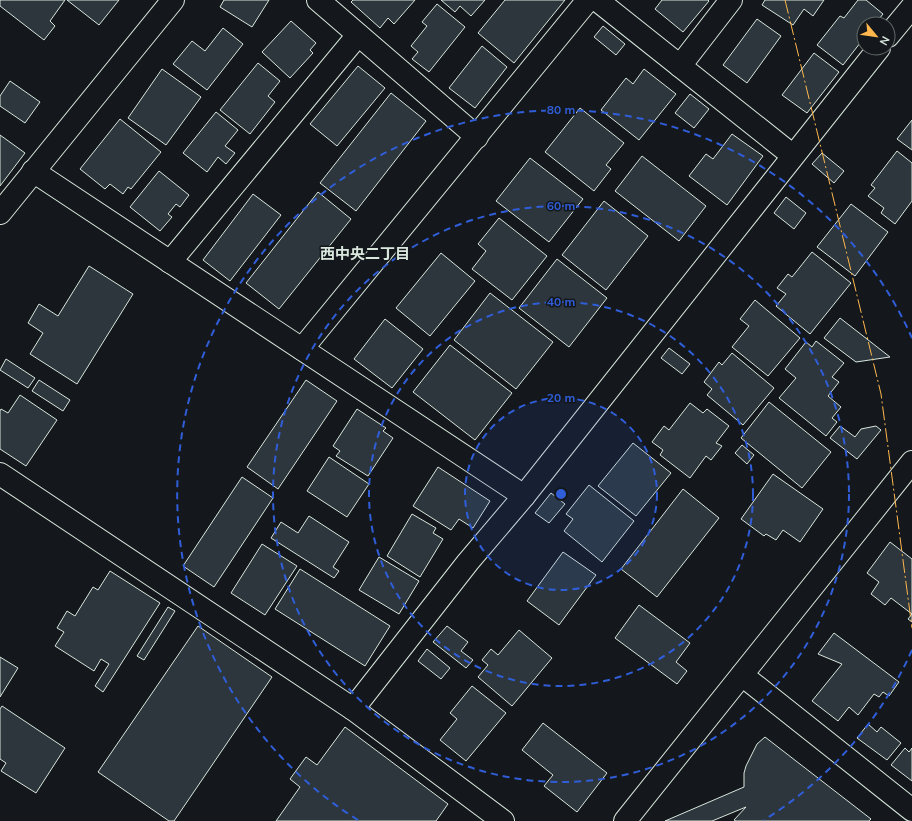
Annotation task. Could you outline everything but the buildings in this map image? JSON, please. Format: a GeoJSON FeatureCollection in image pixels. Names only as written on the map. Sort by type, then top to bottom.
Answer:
{"type":"FeatureCollection","features":[{"type":"Feature","properties":{"kind":"street"},"geometry":{"type":"LineString","coordinates":[[0,213],[173,0]]}},
{"type":"Feature","properties":{"kind":"street"},"geometry":{"type":"LineString","coordinates":[[318,0],[477,136]]}},
{"type":"Feature","properties":{"kind":"street"},"geometry":{"type":"LineString","coordinates":[[302,349],[588,0]]}},
{"type":"Feature","properties":{"kind":"street"},"geometry":{"type":"LineString","coordinates":[[597,0],[792,155]]}},
{"type":"Feature","properties":{"kind":"street"},"geometry":{"type":"LineString","coordinates":[[680,66],[731,0]]}},
{"type":"Feature","properties":{"kind":"street"},"geometry":{"type":"LineString","coordinates":[[896,26],[912,7]]}},
{"type":"Feature","properties":{"kind":"street"},"geometry":{"type":"LineString","coordinates":[[170,262],[358,35]]}},
{"type":"Feature","properties":{"kind":"street"},"geometry":{"type":"LineString","coordinates":[[353,709],[468,562],[524,496],[792,155],[872,56]]}},
{"type":"Feature","properties":{"kind":"street"},"geometry":{"type":"LineString","coordinates":[[33,171],[524,496]]}},
{"type":"Feature","properties":{"kind":"street"},"geometry":{"type":"LineString","coordinates":[[625,821],[912,462]]}},
{"type":"Feature","properties":{"kind":"street"},"geometry":{"type":"LineString","coordinates":[[0,474],[353,709],[503,821]]}},
{"type":"Feature","properties":{"kind":"street"},"geometry":{"type":"LineString","coordinates":[[742,675],[912,810]]}},
{"type":"Feature","properties":{"kind":"power"},"geometry":{"type":"LineString","coordinates":[[785,0],[881,394],[912,628]]}},
{"type":"Feature","properties":{"kind":"district","name":"西中央二丁目"},"geometry":{"type":"Point","coordinates":[365,254]}}]}
